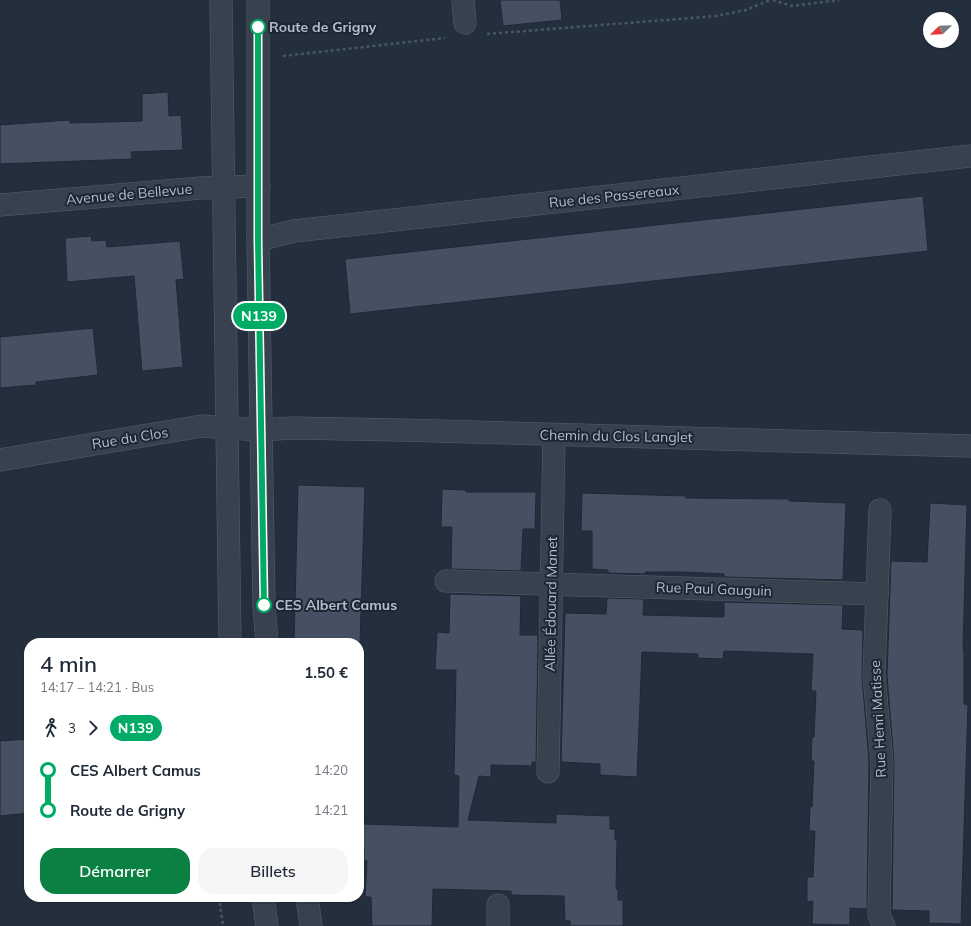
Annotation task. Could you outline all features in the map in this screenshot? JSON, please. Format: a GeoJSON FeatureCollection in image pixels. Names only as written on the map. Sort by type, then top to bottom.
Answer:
{"type":"FeatureCollection","features":[{"type":"Feature","properties":{"kind":"street"},"geometry":{"type":"LineString","coordinates":[[221,0],[230,638]]}},
{"type":"Feature","properties":{"kind":"street"},"geometry":{"type":"LineString","coordinates":[[258,0],[258,240],[264,606],[267,638]]}},
{"type":"Feature","properties":{"kind":"street"},"geometry":{"type":"LineString","coordinates":[[463,0],[466,32]]}},
{"type":"Feature","properties":{"kind":"street","name":"Rue des Passereaux"},"geometry":{"type":"LineString","coordinates":[[258,240],[294,231],[971,156]]}},
{"type":"Feature","properties":{"kind":"street","name":"Avenue de Bellevue"},"geometry":{"type":"LineString","coordinates":[[0,205],[223,187],[259,186]]}},
{"type":"Feature","properties":{"kind":"street","name":"Rue du Clos"},"geometry":{"type":"LineString","coordinates":[[0,460],[202,426],[227,426],[262,430]]}},
{"type":"Feature","properties":{"kind":"street","name":"Chemin du Clos Langlet"},"geometry":{"type":"LineString","coordinates":[[262,430],[292,428],[400,430],[971,446]]}},
{"type":"Feature","properties":{"kind":"street","name":"Allée Édouard Manet"},"geometry":{"type":"LineString","coordinates":[[548,772],[554,435]]}},
{"type":"Feature","properties":{"kind":"street","name":"Rue Henri Matisse"},"geometry":{"type":"LineString","coordinates":[[880,510],[874,676],[882,761],[879,915],[884,926]]}},
{"type":"Feature","properties":{"kind":"street","name":"Rue Paul Gauguin"},"geometry":{"type":"LineString","coordinates":[[446,581],[877,594]]}},
{"type":"Feature","properties":{"kind":"street"},"geometry":{"type":"LineString","coordinates":[[264,902],[267,926]]}},
{"type":"Feature","properties":{"kind":"street"},"geometry":{"type":"LineString","coordinates":[[308,902],[311,926]]}},
{"type":"Feature","properties":{"kind":"path"},"geometry":{"type":"LineString","coordinates":[[258,58],[466,32],[716,16],[746,10],[770,0]]}},
{"type":"Feature","properties":{"kind":"path"},"geometry":{"type":"LineString","coordinates":[[773,0],[792,6],[839,0]]}},
{"type":"Feature","properties":{"kind":"path"},"geometry":{"type":"LineString","coordinates":[[220,902],[223,926]]}},
{"type":"Feature","properties":{"kind":"building"},"geometry":{"type":"Polygon","coordinates":[[[500,0],[560,0],[562,20],[503,26],[500,0]]]}},
{"type":"Feature","properties":{"kind":"building"},"geometry":{"type":"Polygon","coordinates":[[[168,92],[169,116],[181,115],[183,150],[131,152],[132,159],[0,164],[0,125],[69,120],[70,123],[142,121],[142,94],[168,92]]]}},
{"type":"Feature","properties":{"kind":"building"},"geometry":{"type":"Polygon","coordinates":[[[923,196],[928,251],[350,314],[345,259],[923,196]]]}},
{"type":"Feature","properties":{"kind":"building"},"geometry":{"type":"Polygon","coordinates":[[[91,236],[92,241],[106,240],[107,247],[180,241],[184,279],[176,280],[183,367],[142,371],[134,276],[67,282],[65,238],[91,236]]]}},
{"type":"Feature","properties":{"kind":"building"},"geometry":{"type":"Polygon","coordinates":[[[93,328],[98,375],[36,382],[36,385],[0,388],[0,337],[93,328]]]}},
{"type":"Feature","properties":{"kind":"building"},"geometry":{"type":"Polygon","coordinates":[[[298,485],[365,487],[360,638],[294,638],[298,485]]]}},
{"type":"Feature","properties":{"kind":"building"},"geometry":{"type":"Polygon","coordinates":[[[442,489],[466,490],[466,492],[536,492],[535,529],[523,529],[521,571],[451,569],[452,527],[441,527],[442,489]]]}},
{"type":"Feature","properties":{"kind":"building"},"geometry":{"type":"Polygon","coordinates":[[[582,493],[686,496],[686,498],[789,499],[789,501],[846,503],[843,580],[724,577],[724,574],[683,572],[645,572],[645,574],[608,573],[608,570],[592,569],[592,531],[581,531],[582,493]]]}},
{"type":"Feature","properties":{"kind":"building"},"geometry":{"type":"Polygon","coordinates":[[[930,503],[967,505],[963,649],[964,704],[968,705],[961,924],[929,923],[929,911],[892,910],[894,761],[887,676],[891,561],[927,562],[930,503]]]}},
{"type":"Feature","properties":{"kind":"building"},"geometry":{"type":"Polygon","coordinates":[[[450,594],[521,596],[520,635],[538,635],[536,762],[532,762],[532,766],[491,765],[491,777],[479,776],[468,820],[556,823],[556,814],[610,816],[610,829],[615,829],[615,839],[617,840],[616,889],[618,889],[618,900],[623,900],[623,926],[570,926],[570,921],[565,921],[564,896],[511,895],[511,891],[433,889],[432,926],[372,926],[371,897],[365,897],[367,861],[364,860],[364,824],[458,827],[459,776],[454,775],[456,670],[435,670],[437,632],[449,633],[450,594]]]}},
{"type":"Feature","properties":{"kind":"building"},"geometry":{"type":"Polygon","coordinates":[[[607,598],[644,599],[643,615],[724,617],[724,602],[843,605],[842,629],[863,630],[862,677],[869,761],[867,909],[850,908],[850,925],[812,924],[813,901],[807,902],[807,877],[813,877],[815,831],[809,831],[810,806],[812,807],[814,761],[811,761],[812,736],[814,737],[816,691],[811,691],[813,654],[724,651],[723,659],[698,658],[698,654],[642,652],[637,777],[600,775],[600,764],[561,762],[565,613],[606,614],[607,598]]]}},
{"type":"Feature","properties":{"kind":"building"},"geometry":{"type":"Polygon","coordinates":[[[24,739],[24,814],[0,816],[0,741],[24,739]]]}},
{"type":"Feature","properties":{"kind":"bus line","name":"N139"},"geometry":{"type":"LineString","coordinates":[[258,27],[258,240],[264,605]]}},
{"type":"Feature","properties":{"kind":"place","name":"Route de Grigny"},"geometry":{"type":"Point","coordinates":[258,27]}},
{"type":"Feature","properties":{"kind":"place","name":"CES Albert Camus"},"geometry":{"type":"Point","coordinates":[264,605]}}]}
